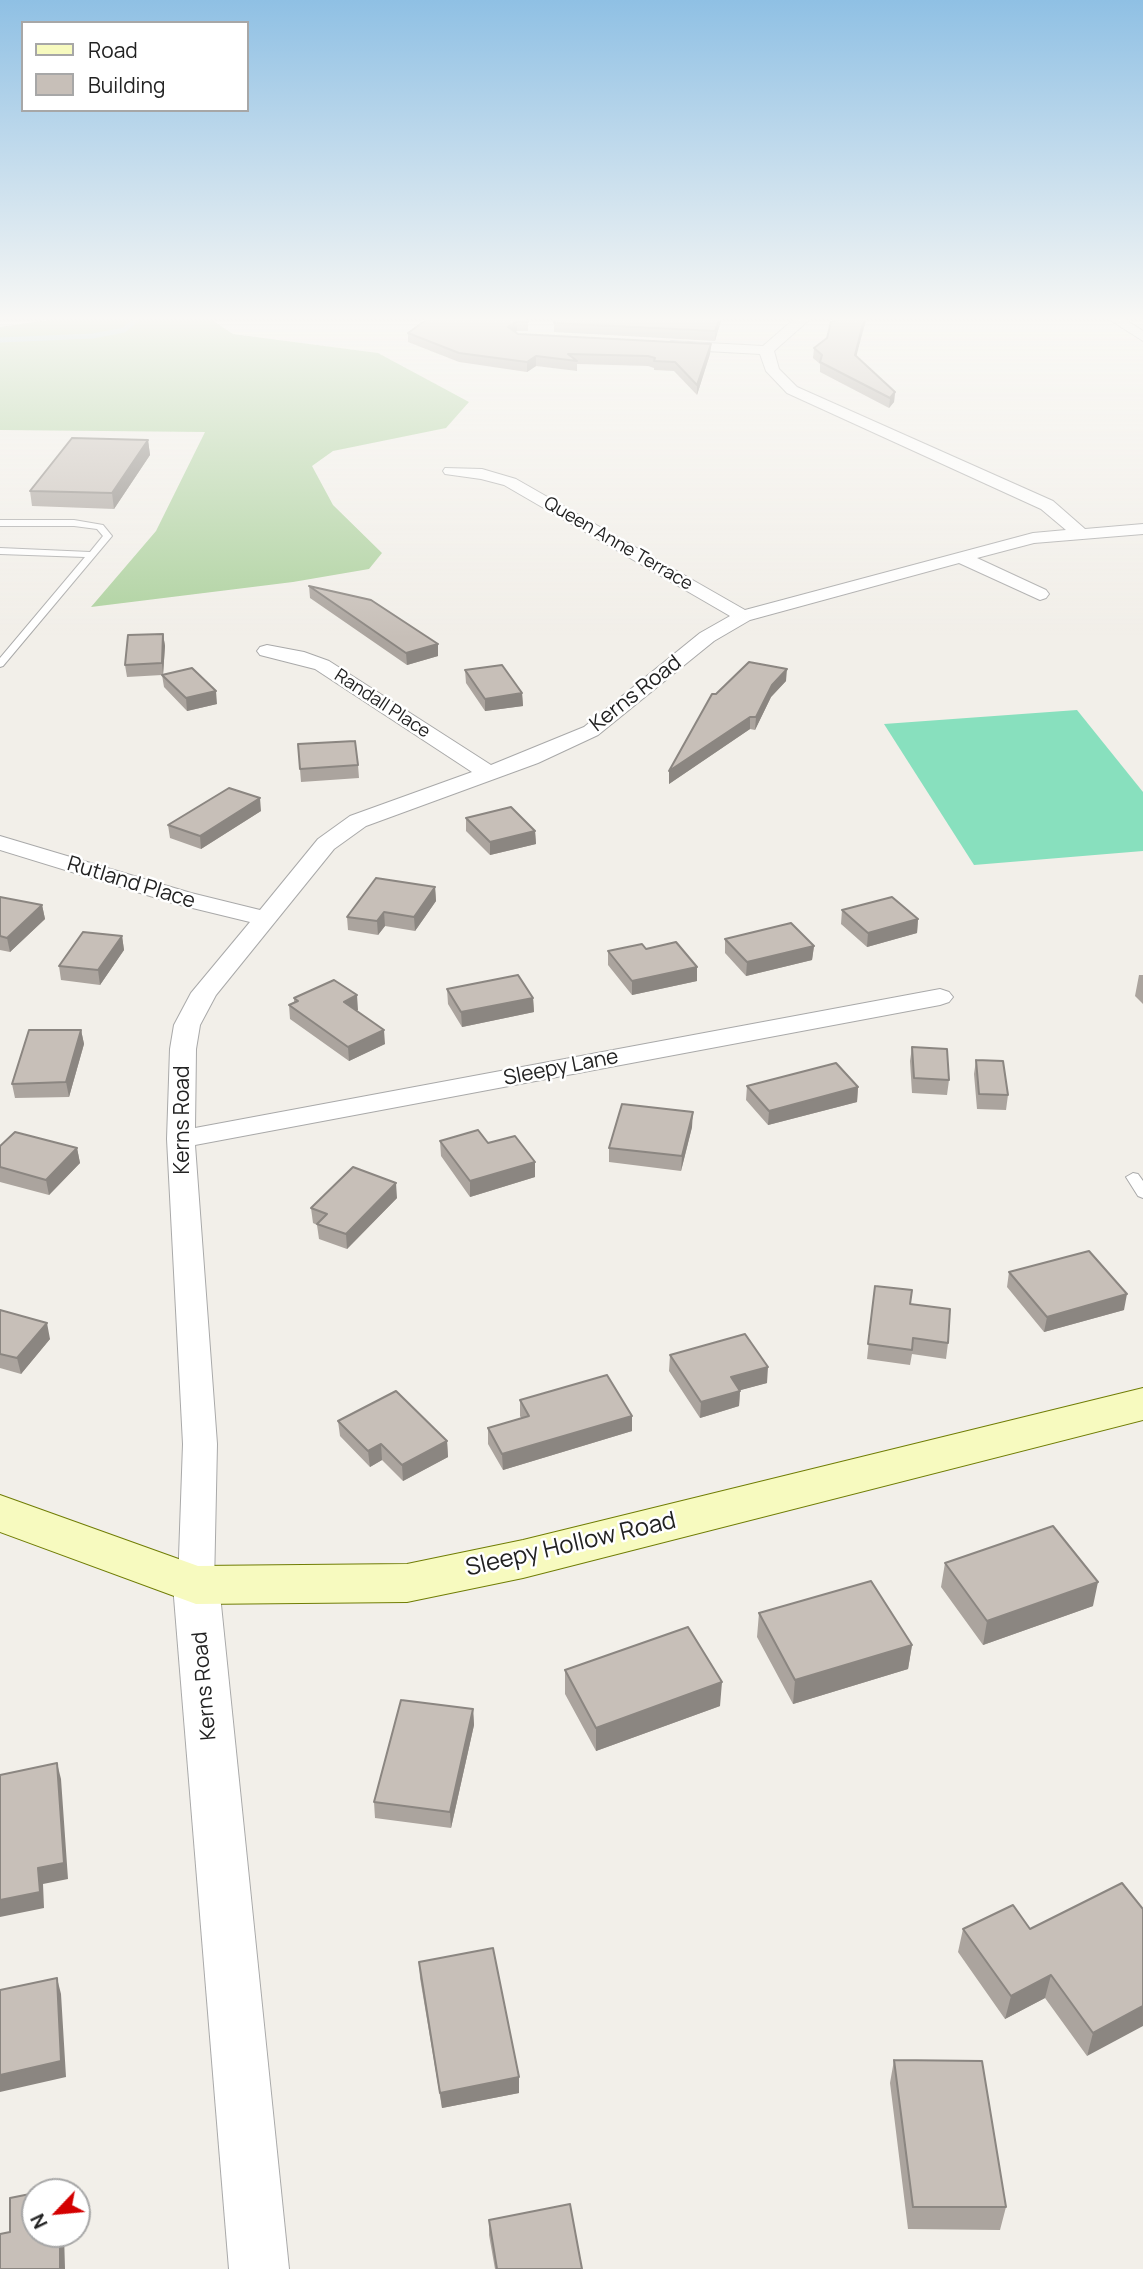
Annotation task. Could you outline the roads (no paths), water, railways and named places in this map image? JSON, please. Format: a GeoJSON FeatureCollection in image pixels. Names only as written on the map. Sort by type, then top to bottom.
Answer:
{"type":"FeatureCollection","features":[{"type":"Feature","properties":{"kind":"main road","name":"Sleepy Hollow Road"},"geometry":{"type":"LineString","coordinates":[[0,1513],[196,1585],[407,1583],[523,1559],[1143,1404]]}},
{"type":"Feature","properties":{"kind":"street"},"geometry":{"type":"LineString","coordinates":[[872,426],[1034,499],[1059,513],[1080,533]]}},
{"type":"Feature","properties":{"kind":"street","name":"Queen Anne Terrace"},"geometry":{"type":"LineString","coordinates":[[451,471],[482,474],[510,482],[743,616]]}},
{"type":"Feature","properties":{"kind":"street","name":"Kerns Road"},"geometry":{"type":"LineString","coordinates":[[259,2269],[196,1585],[200,1444],[181,1139],[183,1049],[187,1025],[204,993],[337,834],[358,821],[391,807],[489,773],[591,731],[707,637],[743,616],[1033,538],[1143,529]]}},
{"type":"Feature","properties":{"kind":"street"},"geometry":{"type":"LineString","coordinates":[[960,557],[1040,594]]}},
{"type":"Feature","properties":{"kind":"street","name":"Randall Place"},"geometry":{"type":"LineString","coordinates":[[267,651],[304,658],[322,665],[489,773]]}},
{"type":"Feature","properties":{"kind":"street","name":"Rutland Place"},"geometry":{"type":"LineString","coordinates":[[0,843],[184,900],[264,918]]}},
{"type":"Feature","properties":{"kind":"street","name":"Sleepy Lane"},"geometry":{"type":"LineString","coordinates":[[181,1139],[940,997]]}},
{"type":"Feature","properties":{"kind":"lane"},"geometry":{"type":"LineString","coordinates":[[0,523],[74,523],[100,527],[108,536],[0,664]]}},
{"type":"Feature","properties":{"kind":"lane"},"geometry":{"type":"LineString","coordinates":[[0,551],[92,555]]}},
{"type":"Feature","properties":{"kind":"lane"},"geometry":{"type":"LineString","coordinates":[[33,563],[43,553]]}},
{"type":"Feature","properties":{"kind":"lane"},"geometry":{"type":"LineString","coordinates":[[1133,1177],[1143,1193]]}}]}
